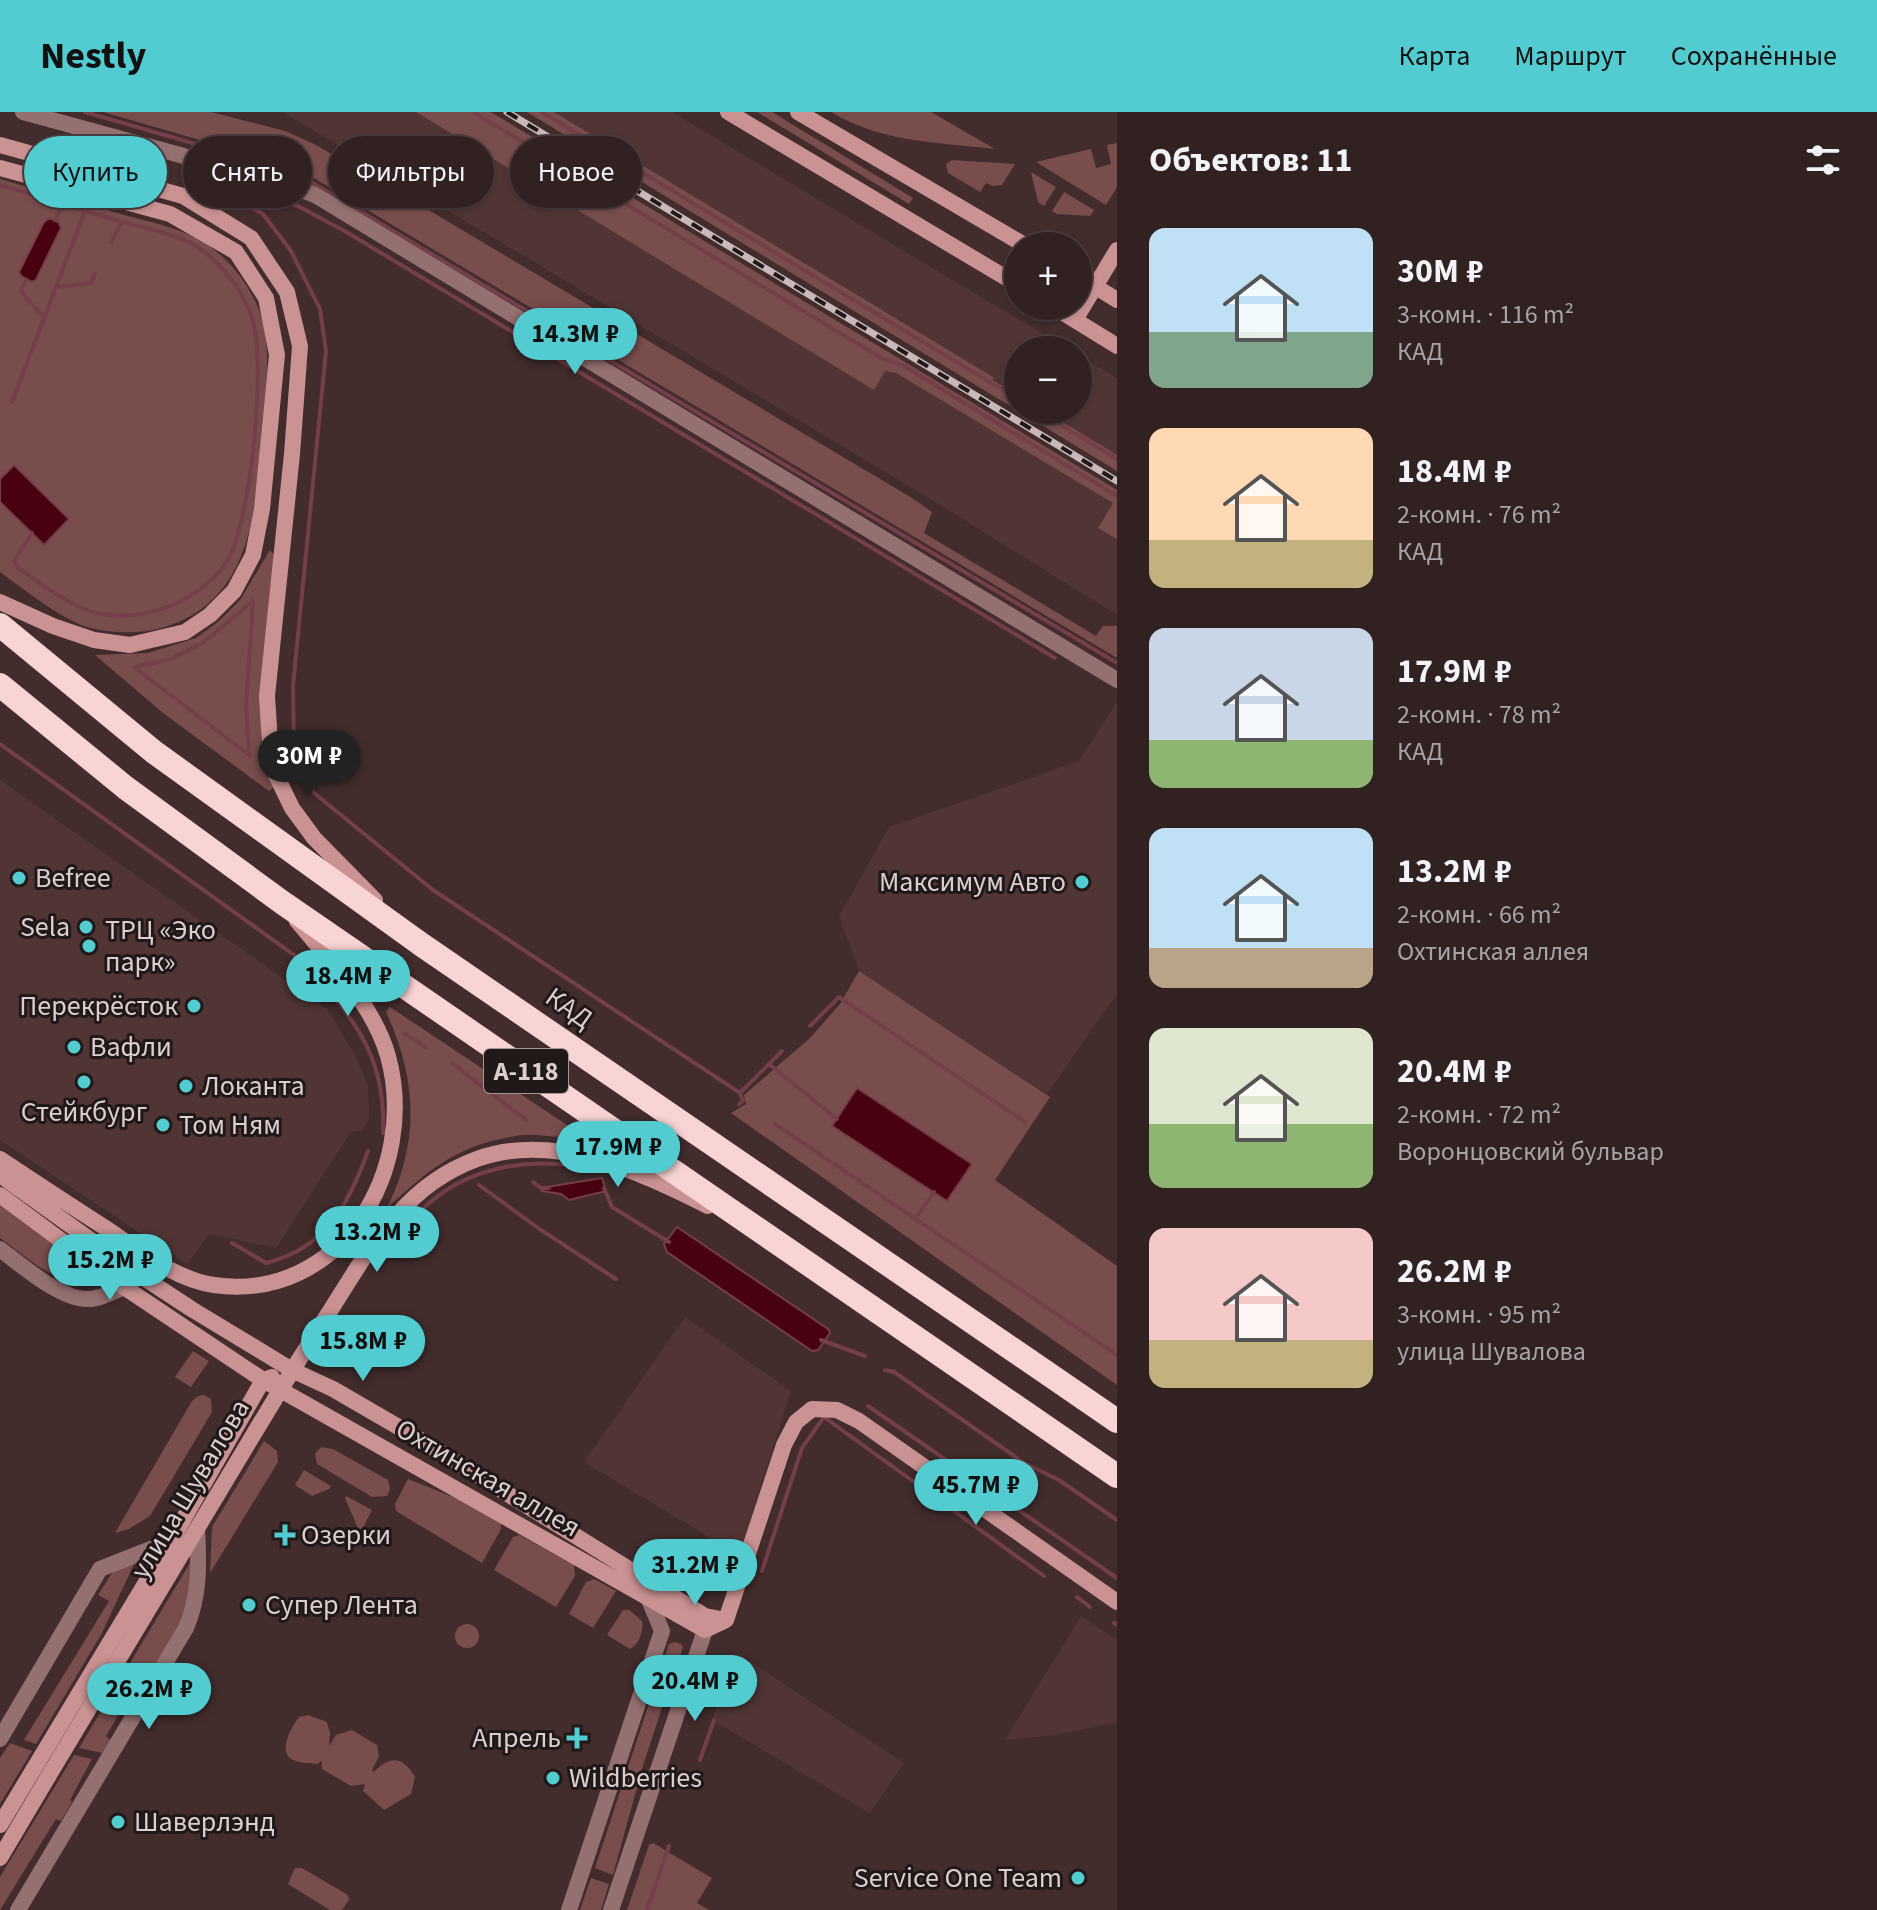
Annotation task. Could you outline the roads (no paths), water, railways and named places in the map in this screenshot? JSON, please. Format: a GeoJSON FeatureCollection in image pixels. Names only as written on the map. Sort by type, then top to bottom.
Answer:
{"type":"FeatureCollection","features":[{"type":"Feature","properties":{"kind":"highway","name":"КАД"},"geometry":{"type":"LineString","coordinates":[[0,625],[154,752],[422,945],[1117,1421]]}},
{"type":"Feature","properties":{"kind":"highway","name":"А-118"},"geometry":{"type":"LineString","coordinates":[[0,685],[126,788],[283,903],[1117,1476]]}},
{"type":"Feature","properties":{"kind":"street"},"geometry":{"type":"LineString","coordinates":[[23,112],[286,184],[315,195],[1117,680]]}},
{"type":"Feature","properties":{"kind":"street"},"geometry":{"type":"LineString","coordinates":[[728,112],[1004,277]]}},
{"type":"Feature","properties":{"kind":"street"},"geometry":{"type":"LineString","coordinates":[[798,112],[1004,233]]}},
{"type":"Feature","properties":{"kind":"street"},"geometry":{"type":"LineString","coordinates":[[0,145],[183,196],[251,238],[287,292],[300,346],[267,696],[270,744],[276,775],[292,808],[314,838],[422,945]]}},
{"type":"Feature","properties":{"kind":"street"},"geometry":{"type":"LineString","coordinates":[[0,168],[170,214],[236,252],[266,298],[277,355],[262,509],[253,555],[234,591],[210,615],[185,632],[130,645],[94,640],[0,602]]}},
{"type":"Feature","properties":{"kind":"street"},"geometry":{"type":"LineString","coordinates":[[1092,291],[1117,250]]}},
{"type":"Feature","properties":{"kind":"street"},"geometry":{"type":"LineString","coordinates":[[1092,284],[1117,300]]}},
{"type":"Feature","properties":{"kind":"street"},"geometry":{"type":"LineString","coordinates":[[1075,320],[1117,346]]}},
{"type":"Feature","properties":{"kind":"street"},"geometry":{"type":"LineString","coordinates":[[0,1159],[166,1268],[212,1285],[260,1286],[314,1266],[335,1251],[351,1233],[381,1178],[392,1145],[393,1085],[388,1056],[373,1018],[283,903]]}},
{"type":"Feature","properties":{"kind":"street"},"geometry":{"type":"LineString","coordinates":[[292,1370],[357,1268],[398,1214],[429,1184],[457,1168],[501,1152],[548,1150],[600,1161],[691,1198],[770,1238]]}},
{"type":"Feature","properties":{"kind":"street","name":"Охтинская аллея"},"geometry":{"type":"LineString","coordinates":[[0,1175],[149,1281],[292,1370],[333,1389],[414,1436],[703,1630]]}},
{"type":"Feature","properties":{"kind":"street","name":"Охтинская аллея"},"geometry":{"type":"LineString","coordinates":[[0,1195],[124,1287],[263,1380],[703,1630]]}},
{"type":"Feature","properties":{"kind":"street"},"geometry":{"type":"LineString","coordinates":[[0,1249],[63,1292],[85,1300],[99,1298],[124,1287]]}},
{"type":"Feature","properties":{"kind":"street","name":"улица Шувалова"},"geometry":{"type":"LineString","coordinates":[[0,1825],[171,1541],[263,1380],[292,1370]]}},
{"type":"Feature","properties":{"kind":"street","name":"улица Шувалова"},"geometry":{"type":"LineString","coordinates":[[0,1858],[292,1370]]}},
{"type":"Feature","properties":{"kind":"street","name":"Охтинская аллея"},"geometry":{"type":"LineString","coordinates":[[703,1630],[726,1620],[784,1445],[796,1422],[812,1409],[837,1410],[859,1421],[1117,1602]]}},
{"type":"Feature","properties":{"kind":"street"},"geometry":{"type":"LineString","coordinates":[[18,1910],[186,1628],[195,1607],[199,1561],[197,1529]]}},
{"type":"Feature","properties":{"kind":"street"},"geometry":{"type":"LineString","coordinates":[[0,1739],[100,1569],[171,1541]]}},
{"type":"Feature","properties":{"kind":"street"},"geometry":{"type":"LineString","coordinates":[[569,1910],[662,1631],[649,1600]]}},
{"type":"Feature","properties":{"kind":"street"},"geometry":{"type":"LineString","coordinates":[[662,1631],[682,1624],[698,1634],[703,1630]]}},
{"type":"Feature","properties":{"kind":"street"},"geometry":{"type":"LineString","coordinates":[[611,1910],[703,1630]]}},
{"type":"Feature","properties":{"kind":"waterway"},"geometry":{"type":"LineString","coordinates":[[85,112],[296,173],[1117,663]]}},
{"type":"Feature","properties":{"kind":"waterway"},"geometry":{"type":"LineString","coordinates":[[473,112],[883,359],[902,365],[1117,496]]}},
{"type":"Feature","properties":{"kind":"waterway"},"geometry":{"type":"LineString","coordinates":[[542,112],[1004,391]]}},
{"type":"Feature","properties":{"kind":"waterway"},"geometry":{"type":"LineString","coordinates":[[0,185],[164,233],[194,245],[218,264],[238,289],[252,318],[256,339],[257,404],[243,515],[226,563],[198,591],[160,609],[140,614],[119,616],[80,607],[18,568],[14,561],[32,533]]}},
{"type":"Feature","properties":{"kind":"waterway"},"geometry":{"type":"LineString","coordinates":[[55,220],[61,208]]}},
{"type":"Feature","properties":{"kind":"waterway"},"geometry":{"type":"LineString","coordinates":[[252,208],[263,214],[291,251],[320,309],[326,351],[293,686],[294,752],[314,793],[433,890],[740,1093],[782,1051]]}},
{"type":"Feature","properties":{"kind":"waterway"},"geometry":{"type":"LineString","coordinates":[[302,208],[1055,658]]}},
{"type":"Feature","properties":{"kind":"waterway"},"geometry":{"type":"LineString","coordinates":[[12,402],[85,211]]}},
{"type":"Feature","properties":{"kind":"waterway"},"geometry":{"type":"LineString","coordinates":[[111,242],[122,222]]}},
{"type":"Feature","properties":{"kind":"waterway"},"geometry":{"type":"LineString","coordinates":[[56,287],[91,283],[95,274]]}},
{"type":"Feature","properties":{"kind":"waterway"},"geometry":{"type":"LineString","coordinates":[[26,280],[21,291],[42,316]]}},
{"type":"Feature","properties":{"kind":"waterway"},"geometry":{"type":"LineString","coordinates":[[1059,424],[1117,459]]}},
{"type":"Feature","properties":{"kind":"waterway"},"geometry":{"type":"LineString","coordinates":[[134,667],[171,659],[204,642],[253,601],[246,705],[249,755]]}},
{"type":"Feature","properties":{"kind":"waterway"},"geometry":{"type":"LineString","coordinates":[[134,667],[249,755]]}},
{"type":"Feature","properties":{"kind":"waterway"},"geometry":{"type":"LineString","coordinates":[[0,744],[294,955],[347,1014],[371,1055],[383,1104],[383,1133]]}},
{"type":"Feature","properties":{"kind":"waterway"},"geometry":{"type":"LineString","coordinates":[[810,1026],[839,997],[1025,1122]]}},
{"type":"Feature","properties":{"kind":"waterway"},"geometry":{"type":"LineString","coordinates":[[405,1034],[426,1047]]}},
{"type":"Feature","properties":{"kind":"waterway"},"geometry":{"type":"LineString","coordinates":[[452,1063],[526,1120]]}},
{"type":"Feature","properties":{"kind":"waterway"},"geometry":{"type":"LineString","coordinates":[[769,1064],[837,1119]]}},
{"type":"Feature","properties":{"kind":"waterway"},"geometry":{"type":"LineString","coordinates":[[739,1104],[743,1101],[740,1093]]}},
{"type":"Feature","properties":{"kind":"waterway"},"geometry":{"type":"LineString","coordinates":[[775,1124],[1117,1355]]}},
{"type":"Feature","properties":{"kind":"waterway"},"geometry":{"type":"LineString","coordinates":[[232,1243],[266,1263],[304,1247],[332,1222],[343,1207],[368,1151]]}},
{"type":"Feature","properties":{"kind":"waterway"},"geometry":{"type":"LineString","coordinates":[[386,1254],[426,1206],[459,1183],[517,1165],[577,1166]]}},
{"type":"Feature","properties":{"kind":"waterway"},"geometry":{"type":"LineString","coordinates":[[533,1182],[541,1188],[549,1188]]}},
{"type":"Feature","properties":{"kind":"waterway"},"geometry":{"type":"LineString","coordinates":[[479,1185],[616,1279]]}},
{"type":"Feature","properties":{"kind":"waterway"},"geometry":{"type":"LineString","coordinates":[[604,1188],[612,1207],[669,1242]]}},
{"type":"Feature","properties":{"kind":"waterway"},"geometry":{"type":"LineString","coordinates":[[915,1219],[934,1192]]}},
{"type":"Feature","properties":{"kind":"waterway"},"geometry":{"type":"LineString","coordinates":[[821,1340],[865,1356]]}},
{"type":"Feature","properties":{"kind":"waterway"},"geometry":{"type":"LineString","coordinates":[[885,1370],[894,1372],[1024,1463],[1059,1480],[1117,1520]]}},
{"type":"Feature","properties":{"kind":"waterway"},"geometry":{"type":"LineString","coordinates":[[868,1406],[1117,1578]]}},
{"type":"Feature","properties":{"kind":"waterway"},"geometry":{"type":"LineString","coordinates":[[762,1571],[802,1448],[824,1417],[1044,1576]]}},
{"type":"Feature","properties":{"kind":"waterway"},"geometry":{"type":"LineString","coordinates":[[1077,1597],[1090,1607]]}},
{"type":"Feature","properties":{"kind":"waterway"},"geometry":{"type":"LineString","coordinates":[[700,1760],[714,1720]]}},
{"type":"Feature","properties":{"kind":"waterway"},"geometry":{"type":"LineString","coordinates":[[647,1910],[669,1846]]}},
{"type":"Feature","properties":{"kind":"railway"},"geometry":{"type":"LineString","coordinates":[[507,112],[1117,481]]}},
{"type":"Feature","properties":{"kind":"place","name":"Befree"},"geometry":{"type":"Point","coordinates":[19,878]}},
{"type":"Feature","properties":{"kind":"place","name":"Максимум Авто"},"geometry":{"type":"Point","coordinates":[1082,882]}},
{"type":"Feature","properties":{"kind":"place","name":"Sela"},"geometry":{"type":"Point","coordinates":[86,927]}},
{"type":"Feature","properties":{"kind":"place","name":"ТРЦ «Эко парк»"},"geometry":{"type":"Point","coordinates":[89,946]}},
{"type":"Feature","properties":{"kind":"place","name":"Перекрёсток"},"geometry":{"type":"Point","coordinates":[194,1006]}},
{"type":"Feature","properties":{"kind":"place","name":"Вафли"},"geometry":{"type":"Point","coordinates":[74,1047]}},
{"type":"Feature","properties":{"kind":"place","name":"Стейкбург"},"geometry":{"type":"Point","coordinates":[84,1082]}},
{"type":"Feature","properties":{"kind":"place","name":"Локанта"},"geometry":{"type":"Point","coordinates":[186,1086]}},
{"type":"Feature","properties":{"kind":"place","name":"Том Ням"},"geometry":{"type":"Point","coordinates":[163,1125]}},
{"type":"Feature","properties":{"kind":"place","name":"Озерки"},"geometry":{"type":"Point","coordinates":[285,1535]}},
{"type":"Feature","properties":{"kind":"place","name":"Супер Лента"},"geometry":{"type":"Point","coordinates":[249,1605]}},
{"type":"Feature","properties":{"kind":"place","name":"Апрель"},"geometry":{"type":"Point","coordinates":[577,1738]}},
{"type":"Feature","properties":{"kind":"place","name":"Wildberries"},"geometry":{"type":"Point","coordinates":[553,1778]}},
{"type":"Feature","properties":{"kind":"place","name":"Шаверлэнд"},"geometry":{"type":"Point","coordinates":[118,1822]}},
{"type":"Feature","properties":{"kind":"place","name":"Service One Team"},"geometry":{"type":"Point","coordinates":[1078,1878]}}]}
